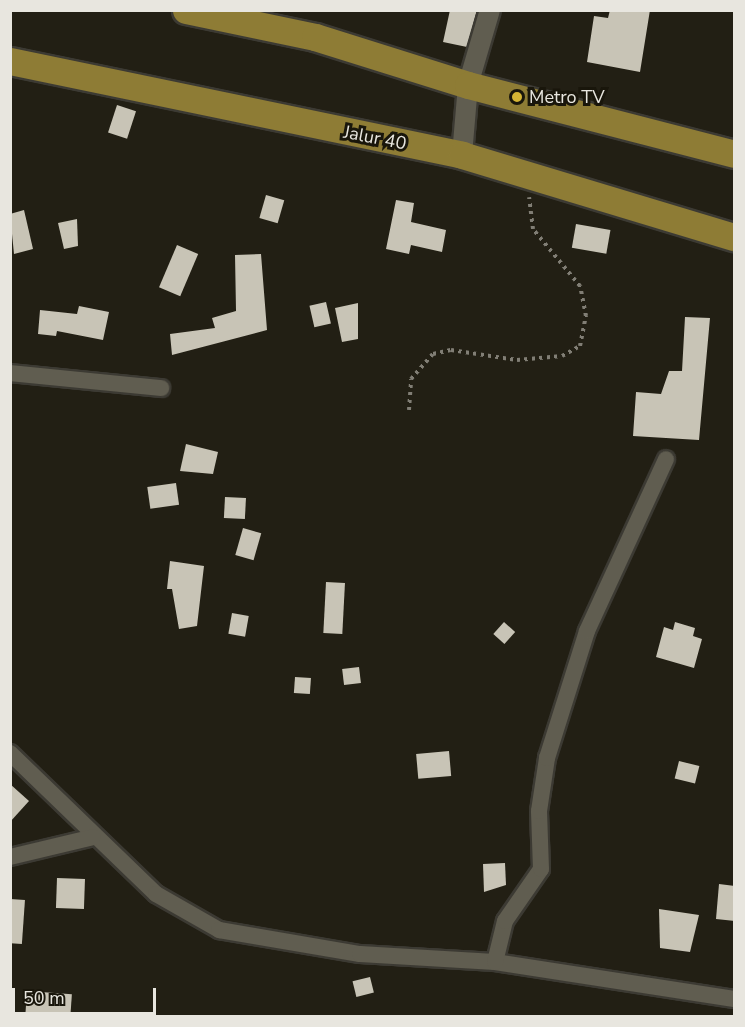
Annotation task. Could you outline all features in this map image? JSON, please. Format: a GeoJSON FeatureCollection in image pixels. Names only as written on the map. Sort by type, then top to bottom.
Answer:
{"type":"FeatureCollection","features":[{"type":"Feature","properties":{"kind":"highway"},"geometry":{"type":"LineString","coordinates":[[186,10],[315,38],[468,86],[735,154]]}},
{"type":"Feature","properties":{"kind":"highway","name":"Jalur 40"},"geometry":{"type":"LineString","coordinates":[[10,61],[462,155],[735,237]]}},
{"type":"Feature","properties":{"kind":"street"},"geometry":{"type":"LineString","coordinates":[[462,155],[468,86],[490,10]]}},
{"type":"Feature","properties":{"kind":"street"},"geometry":{"type":"LineString","coordinates":[[10,373],[161,388]]}},
{"type":"Feature","properties":{"kind":"street"},"geometry":{"type":"LineString","coordinates":[[495,962],[505,921],[541,869],[539,811],[547,758],[587,631],[666,459]]}},
{"type":"Feature","properties":{"kind":"street"},"geometry":{"type":"LineString","coordinates":[[10,753],[93,837],[156,894],[219,930],[360,954],[495,962],[735,999]]}},
{"type":"Feature","properties":{"kind":"street"},"geometry":{"type":"LineString","coordinates":[[10,857],[93,837]]}},
{"type":"Feature","properties":{"kind":"path"},"geometry":{"type":"LineString","coordinates":[[409,410],[411,379],[434,354],[451,350],[517,360],[562,356],[580,346],[585,300],[580,286],[533,229],[530,175]]}},
{"type":"Feature","properties":{"kind":"building"},"geometry":{"type":"Polygon","coordinates":[[[450,10],[477,10],[467,47],[443,42],[450,10]]]}},
{"type":"Feature","properties":{"kind":"building"},"geometry":{"type":"Polygon","coordinates":[[[610,10],[650,10],[640,72],[587,62],[594,16],[608,18],[610,10]]]}},
{"type":"Feature","properties":{"kind":"building"},"geometry":{"type":"Polygon","coordinates":[[[117,105],[136,111],[127,139],[108,133],[117,105]]]}},
{"type":"Feature","properties":{"kind":"building"},"geometry":{"type":"Polygon","coordinates":[[[266,195],[284,200],[278,223],[259,218],[266,195]]]}},
{"type":"Feature","properties":{"kind":"building"},"geometry":{"type":"Polygon","coordinates":[[[396,200],[414,203],[411,222],[446,230],[442,252],[411,245],[409,254],[386,249],[396,200]]]}},
{"type":"Feature","properties":{"kind":"building"},"geometry":{"type":"Polygon","coordinates":[[[24,210],[33,249],[14,254],[10,214],[24,210]]]}},
{"type":"Feature","properties":{"kind":"building"},"geometry":{"type":"Polygon","coordinates":[[[77,219],[78,246],[64,249],[58,223],[77,219]]]}},
{"type":"Feature","properties":{"kind":"building"},"geometry":{"type":"Polygon","coordinates":[[[576,224],[610,230],[606,254],[572,248],[576,224]]]}},
{"type":"Feature","properties":{"kind":"building"},"geometry":{"type":"Polygon","coordinates":[[[177,245],[198,254],[180,296],[159,287],[177,245]]]}},
{"type":"Feature","properties":{"kind":"building"},"geometry":{"type":"Polygon","coordinates":[[[261,254],[267,330],[172,355],[170,334],[215,328],[212,318],[236,311],[235,255],[261,254]]]}},
{"type":"Feature","properties":{"kind":"building"},"geometry":{"type":"Polygon","coordinates":[[[326,302],[331,323],[314,327],[309,306],[326,302]]]}},
{"type":"Feature","properties":{"kind":"building"},"geometry":{"type":"Polygon","coordinates":[[[358,303],[358,339],[342,342],[335,308],[358,303]]]}},
{"type":"Feature","properties":{"kind":"building"},"geometry":{"type":"Polygon","coordinates":[[[79,306],[109,312],[103,340],[57,331],[56,336],[38,334],[40,310],[77,314],[79,306]]]}},
{"type":"Feature","properties":{"kind":"building"},"geometry":{"type":"Polygon","coordinates":[[[685,317],[710,318],[699,440],[633,436],[636,392],[661,394],[669,371],[682,371],[685,317]]]}},
{"type":"Feature","properties":{"kind":"building"},"geometry":{"type":"Polygon","coordinates":[[[186,444],[218,452],[213,474],[180,471],[186,444]]]}},
{"type":"Feature","properties":{"kind":"building"},"geometry":{"type":"Polygon","coordinates":[[[176,483],[179,505],[150,509],[147,487],[176,483]]]}},
{"type":"Feature","properties":{"kind":"building"},"geometry":{"type":"Polygon","coordinates":[[[225,497],[246,498],[245,519],[224,518],[225,497]]]}},
{"type":"Feature","properties":{"kind":"building"},"geometry":{"type":"Polygon","coordinates":[[[243,528],[261,533],[254,560],[235,555],[243,528]]]}},
{"type":"Feature","properties":{"kind":"building"},"geometry":{"type":"Polygon","coordinates":[[[170,561],[204,566],[197,626],[179,629],[172,589],[167,589],[170,561]]]}},
{"type":"Feature","properties":{"kind":"building"},"geometry":{"type":"Polygon","coordinates":[[[326,582],[345,583],[342,634],[323,633],[326,582]]]}},
{"type":"Feature","properties":{"kind":"building"},"geometry":{"type":"Polygon","coordinates":[[[232,613],[249,616],[245,637],[228,634],[232,613]]]}},
{"type":"Feature","properties":{"kind":"building"},"geometry":{"type":"Polygon","coordinates":[[[504,622],[515,632],[504,644],[493,634],[504,622]]]}},
{"type":"Feature","properties":{"kind":"building"},"geometry":{"type":"Polygon","coordinates":[[[675,622],[695,628],[693,636],[702,639],[694,668],[656,657],[664,627],[673,630],[675,622]]]}},
{"type":"Feature","properties":{"kind":"building"},"geometry":{"type":"Polygon","coordinates":[[[359,667],[361,683],[344,685],[342,669],[359,667]]]}},
{"type":"Feature","properties":{"kind":"building"},"geometry":{"type":"Polygon","coordinates":[[[295,677],[311,678],[310,694],[294,693],[295,677]]]}},
{"type":"Feature","properties":{"kind":"building"},"geometry":{"type":"Polygon","coordinates":[[[449,751],[451,776],[418,779],[416,754],[449,751]]]}},
{"type":"Feature","properties":{"kind":"building"},"geometry":{"type":"Polygon","coordinates":[[[679,761],[699,766],[695,784],[675,778],[679,761]]]}},
{"type":"Feature","properties":{"kind":"building"},"geometry":{"type":"Polygon","coordinates":[[[10,784],[29,801],[10,822],[10,784]]]}},
{"type":"Feature","properties":{"kind":"building"},"geometry":{"type":"Polygon","coordinates":[[[505,863],[506,885],[484,892],[483,864],[505,863]]]}},
{"type":"Feature","properties":{"kind":"building"},"geometry":{"type":"Polygon","coordinates":[[[57,878],[85,879],[84,909],[56,908],[57,878]]]}},
{"type":"Feature","properties":{"kind":"building"},"geometry":{"type":"Polygon","coordinates":[[[719,884],[735,886],[735,921],[716,919],[719,884]]]}},
{"type":"Feature","properties":{"kind":"building"},"geometry":{"type":"Polygon","coordinates":[[[10,899],[25,900],[22,944],[10,943],[10,899]]]}},
{"type":"Feature","properties":{"kind":"building"},"geometry":{"type":"Polygon","coordinates":[[[659,909],[699,915],[690,952],[660,948],[659,909]]]}},
{"type":"Feature","properties":{"kind":"building"},"geometry":{"type":"Polygon","coordinates":[[[370,977],[374,993],[356,997],[353,981],[370,977]]]}},
{"type":"Feature","properties":{"kind":"building"},"geometry":{"type":"Polygon","coordinates":[[[27,991],[72,994],[70,1016],[25,1016],[27,991]]]}},
{"type":"Feature","properties":{"kind":"place","name":"Metro TV"},"geometry":{"type":"Point","coordinates":[517,97]}}]}
